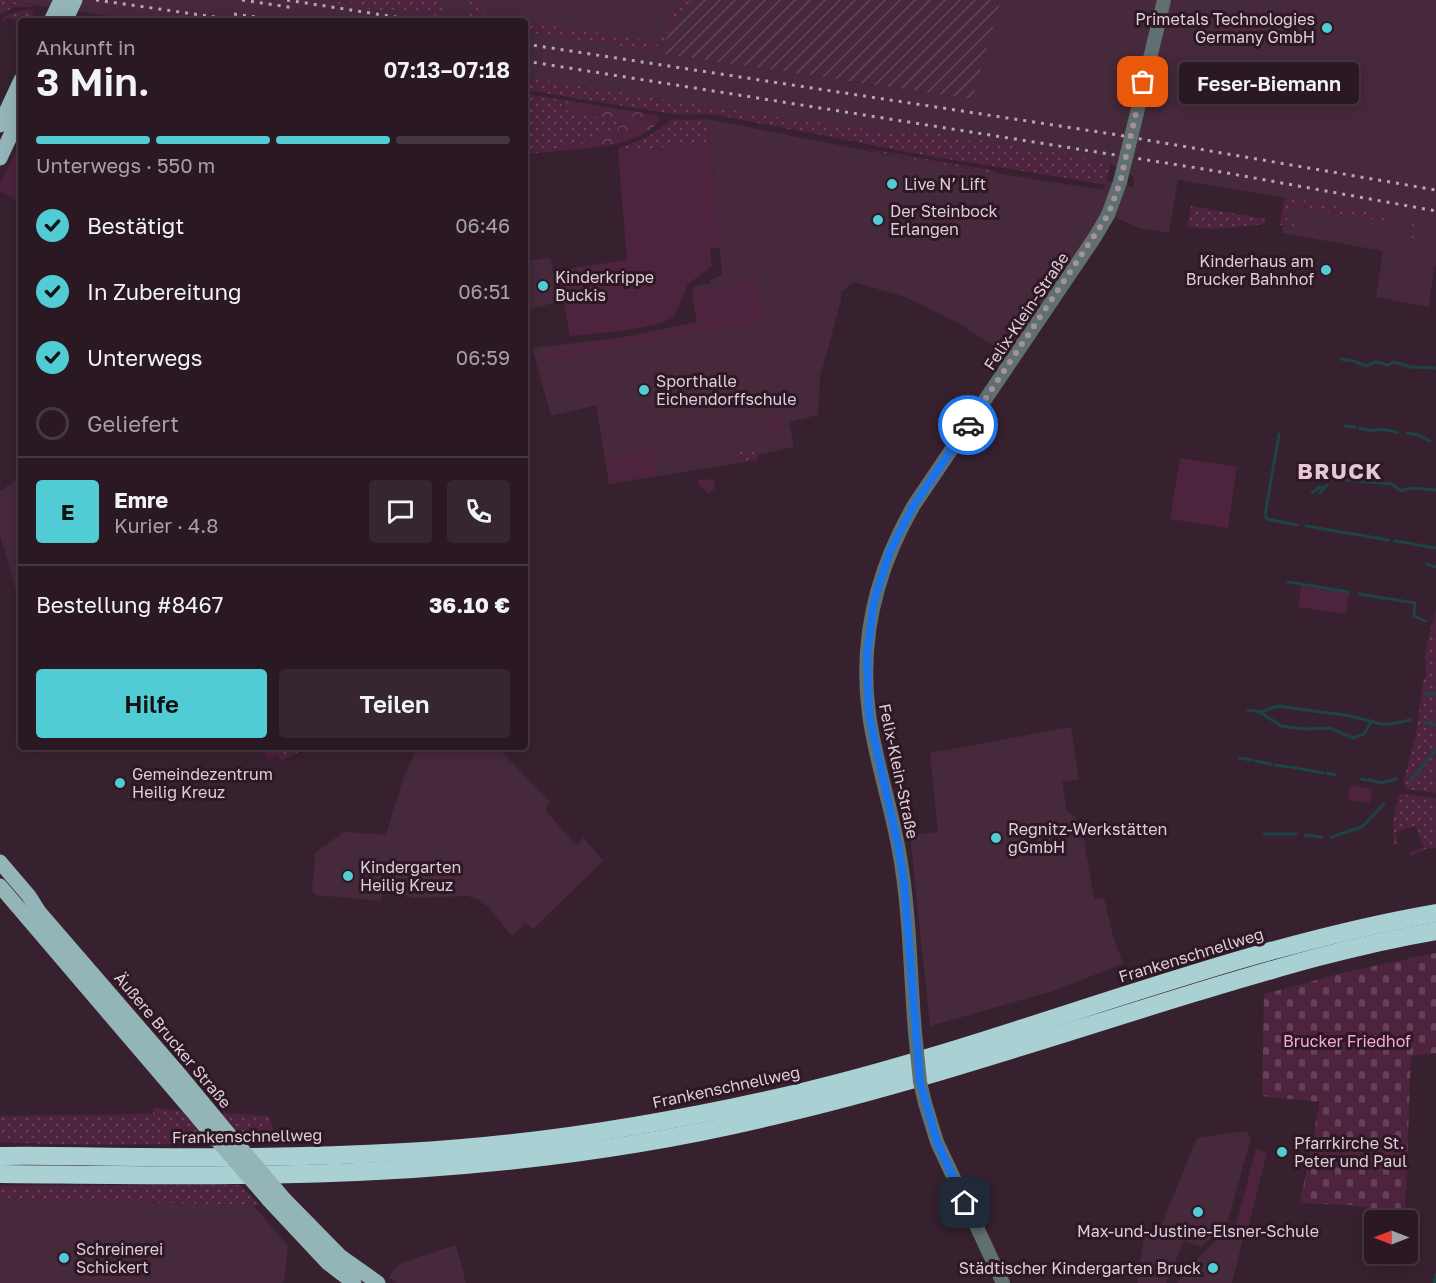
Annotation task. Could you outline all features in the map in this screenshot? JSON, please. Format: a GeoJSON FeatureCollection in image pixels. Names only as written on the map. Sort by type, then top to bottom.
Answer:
{"type":"FeatureCollection","features":[{"type":"Feature","properties":{"kind":"highway","name":"Frankenschnellweg"},"geometry":{"type":"LineString","coordinates":[[0,1156],[278,1157],[406,1152],[503,1144],[675,1119],[846,1081],[1262,954],[1342,933],[1436,913]]}},
{"type":"Feature","properties":{"kind":"highway"},"geometry":{"type":"LineString","coordinates":[[0,1174],[268,1174],[407,1170],[505,1161],[632,1145],[767,1118],[858,1095],[984,1059],[1266,972],[1348,949],[1436,931]]}},
{"type":"Feature","properties":{"kind":"highway"},"geometry":{"type":"LineString","coordinates":[[0,1149],[38,1155]]}},
{"type":"Feature","properties":{"kind":"main road"},"geometry":{"type":"LineString","coordinates":[[59,18],[61,0]]}},
{"type":"Feature","properties":{"kind":"main road"},"geometry":{"type":"LineString","coordinates":[[61,18],[75,0]]}},
{"type":"Feature","properties":{"kind":"main road"},"geometry":{"type":"LineString","coordinates":[[0,124],[18,86]]}},
{"type":"Feature","properties":{"kind":"main road"},"geometry":{"type":"LineString","coordinates":[[0,158],[18,119]]}},
{"type":"Feature","properties":{"kind":"main road","name":"Äußere Brucker Straße"},"geometry":{"type":"LineString","coordinates":[[0,862],[29,896],[39,912],[227,1132],[277,1200],[328,1263],[354,1283]]}},
{"type":"Feature","properties":{"kind":"main road","name":"Äußere Brucker Straße"},"geometry":{"type":"LineString","coordinates":[[0,886],[200,1119],[277,1200],[340,1256],[378,1283]]}},
{"type":"Feature","properties":{"kind":"street","name":"Felix-Klein-Straße"},"geometry":{"type":"LineString","coordinates":[[1004,1283],[937,1142],[925,1103],[918,1065],[900,852],[874,739],[867,696],[867,655],[874,601],[890,551],[914,505],[1108,215],[1120,182],[1164,0]]}},
{"type":"Feature","properties":{"kind":"shaded area"},"geometry":{"type":"Polygon","coordinates":[[[4,0],[689,0],[658,53],[971,99],[1001,0],[1436,0],[1436,266],[1434,267],[1429,307],[1376,297],[1383,251],[1282,233],[1288,198],[1178,180],[1169,233],[1139,228],[1108,214],[1013,359],[960,324],[905,297],[854,282],[841,292],[841,300],[820,377],[818,415],[789,422],[794,447],[757,455],[757,460],[609,484],[596,405],[551,416],[532,348],[619,338],[697,322],[692,293],[694,287],[710,283],[710,280],[722,275],[711,143],[706,119],[931,163],[1103,190],[1107,181],[1120,182],[1133,187],[1134,177],[1108,163],[1082,159],[1075,155],[1026,150],[1019,146],[958,139],[910,129],[895,133],[757,114],[528,77],[528,18],[120,18],[4,0]]]}},
{"type":"Feature","properties":{"kind":"shaded area"},"geometry":{"type":"Polygon","coordinates":[[[689,0],[1001,0],[972,99],[658,53],[689,0]]]}},
{"type":"Feature","properties":{"kind":"shaded area","name":"Kinderkrippe Buckis"},"geometry":{"type":"Polygon","coordinates":[[[551,258],[552,271],[558,270],[563,300],[528,310],[528,261],[551,258]]]}},
{"type":"Feature","properties":{"kind":"shaded area"},"geometry":{"type":"Polygon","coordinates":[[[18,479],[18,598],[0,535],[0,491],[18,479]]]}},
{"type":"Feature","properties":{"kind":"shaded area"},"geometry":{"type":"Polygon","coordinates":[[[1071,727],[1079,779],[1062,782],[1067,811],[1081,822],[1094,899],[1104,898],[1113,936],[1123,964],[1053,991],[930,1026],[910,835],[938,832],[930,753],[1071,727]]]}},
{"type":"Feature","properties":{"kind":"shaded area"},"geometry":{"type":"Polygon","coordinates":[[[414,750],[500,750],[550,802],[545,810],[574,843],[578,844],[583,837],[603,861],[533,929],[526,923],[512,936],[488,907],[478,899],[467,896],[415,898],[382,891],[381,901],[316,895],[312,890],[315,858],[313,854],[344,832],[386,835],[404,776],[414,750]]]}},
{"type":"Feature","properties":{"kind":"shaded area","name":"Max-und-Justine-Elsner-Schule"},"geometry":{"type":"Polygon","coordinates":[[[1246,1131],[1251,1138],[1227,1223],[1201,1247],[1184,1241],[1166,1283],[1137,1283],[1145,1232],[1157,1236],[1197,1138],[1246,1131]]]}},
{"type":"Feature","properties":{"kind":"shaded area"},"geometry":{"type":"Polygon","coordinates":[[[0,1199],[253,1205],[288,1246],[284,1281],[280,1283],[0,1283],[0,1199]]]}},
{"type":"Feature","properties":{"kind":"shaded area","name":"Städtischer Kindergarten Bruck"},"geometry":{"type":"Polygon","coordinates":[[[1228,1234],[1243,1239],[1232,1283],[1177,1283],[1203,1253],[1222,1235],[1228,1234]]]}},
{"type":"Feature","properties":{"kind":"shaded area"},"geometry":{"type":"Polygon","coordinates":[[[456,1245],[466,1283],[397,1283],[389,1278],[401,1263],[456,1245]]]}},
{"type":"Feature","properties":{"kind":"green space"},"geometry":{"type":"Polygon","coordinates":[[[0,0],[36,6],[15,7],[0,14],[0,0]]]}},
{"type":"Feature","properties":{"kind":"green space"},"geometry":{"type":"Polygon","coordinates":[[[314,0],[447,0],[439,16],[395,9],[388,11],[362,8],[348,2],[341,4],[314,0]]]}},
{"type":"Feature","properties":{"kind":"green space"},"geometry":{"type":"Polygon","coordinates":[[[471,0],[482,0],[476,14],[499,18],[465,18],[471,0]]]}},
{"type":"Feature","properties":{"kind":"green space"},"geometry":{"type":"Polygon","coordinates":[[[680,0],[690,0],[657,51],[528,32],[528,22],[657,42],[657,46],[680,0]]]}},
{"type":"Feature","properties":{"kind":"green space"},"geometry":{"type":"Polygon","coordinates":[[[34,11],[31,18],[18,18],[18,21],[8,18],[1,22],[15,12],[34,11]]]}},
{"type":"Feature","properties":{"kind":"green space"},"geometry":{"type":"Polygon","coordinates":[[[528,77],[757,114],[895,133],[910,129],[958,139],[980,140],[1019,146],[1026,150],[1041,150],[1075,155],[1082,159],[1111,162],[1106,183],[1103,184],[929,156],[711,114],[679,115],[528,90],[528,77]]]}},
{"type":"Feature","properties":{"kind":"green space"},"geometry":{"type":"Polygon","coordinates":[[[528,94],[563,100],[562,107],[568,110],[619,121],[618,128],[559,148],[558,151],[528,154],[528,94]]]}},
{"type":"Feature","properties":{"kind":"green space"},"geometry":{"type":"Polygon","coordinates":[[[563,100],[657,115],[659,121],[650,130],[626,141],[612,145],[558,151],[559,148],[618,128],[619,124],[616,119],[588,118],[580,112],[564,110],[563,100]]]}},
{"type":"Feature","properties":{"kind":"green space"},"geometry":{"type":"Polygon","coordinates":[[[673,119],[706,119],[711,143],[618,152],[618,149],[649,136],[673,119]]]}},
{"type":"Feature","properties":{"kind":"green space"},"geometry":{"type":"Polygon","coordinates":[[[711,143],[720,248],[710,249],[712,266],[688,284],[674,317],[639,328],[570,336],[558,270],[627,260],[618,152],[711,143]]]}},
{"type":"Feature","properties":{"kind":"green space"},"geometry":{"type":"Polygon","coordinates":[[[18,147],[18,200],[0,191],[0,184],[18,147]]]}},
{"type":"Feature","properties":{"kind":"green space"},"geometry":{"type":"Polygon","coordinates":[[[869,149],[995,171],[995,173],[931,163],[869,149]]]}},
{"type":"Feature","properties":{"kind":"green space"},"geometry":{"type":"Polygon","coordinates":[[[1285,197],[1390,216],[1390,220],[1436,229],[1412,226],[1410,236],[1417,237],[1410,242],[1399,243],[1400,240],[1408,241],[1410,225],[1298,206],[1297,208],[1289,207],[1287,221],[1294,222],[1294,227],[1280,225],[1285,197]]]}},
{"type":"Feature","properties":{"kind":"green space"},"geometry":{"type":"Polygon","coordinates":[[[1191,206],[1266,219],[1265,224],[1216,229],[1187,227],[1191,206]]]}},
{"type":"Feature","properties":{"kind":"green space"},"geometry":{"type":"Polygon","coordinates":[[[758,280],[766,320],[542,362],[541,355],[697,324],[692,293],[758,280]]]}},
{"type":"Feature","properties":{"kind":"green space"},"geometry":{"type":"Polygon","coordinates":[[[775,410],[786,427],[775,434],[764,417],[775,410]]]}},
{"type":"Feature","properties":{"kind":"green space"},"geometry":{"type":"Polygon","coordinates":[[[652,449],[656,476],[609,482],[606,456],[652,449]]]}},
{"type":"Feature","properties":{"kind":"green space"},"geometry":{"type":"Polygon","coordinates":[[[752,449],[757,455],[757,460],[739,463],[737,452],[752,449]]]}},
{"type":"Feature","properties":{"kind":"green space"},"geometry":{"type":"Polygon","coordinates":[[[1180,458],[1237,467],[1228,528],[1170,519],[1180,458]]]}},
{"type":"Feature","properties":{"kind":"green space"},"geometry":{"type":"Polygon","coordinates":[[[714,479],[715,488],[709,494],[698,484],[698,480],[714,479]]]}},
{"type":"Feature","properties":{"kind":"green space"},"geometry":{"type":"Polygon","coordinates":[[[1301,586],[1349,593],[1346,614],[1298,607],[1301,586]]]}},
{"type":"Feature","properties":{"kind":"green space"},"geometry":{"type":"Polygon","coordinates":[[[1436,610],[1436,793],[1406,789],[1403,783],[1416,735],[1423,682],[1427,674],[1426,651],[1436,610]]]}},
{"type":"Feature","properties":{"kind":"green space"},"geometry":{"type":"Polygon","coordinates":[[[262,750],[286,750],[268,760],[262,750]]]}},
{"type":"Feature","properties":{"kind":"green space"},"geometry":{"type":"Polygon","coordinates":[[[284,750],[303,750],[282,760],[277,755],[284,750]]]}},
{"type":"Feature","properties":{"kind":"green space"},"geometry":{"type":"Polygon","coordinates":[[[1351,785],[1372,789],[1370,803],[1348,800],[1351,785]]]}},
{"type":"Feature","properties":{"kind":"green space"},"geometry":{"type":"Polygon","coordinates":[[[1399,794],[1436,798],[1436,848],[1425,849],[1412,856],[1410,852],[1423,848],[1416,826],[1395,832],[1398,843],[1394,844],[1393,821],[1399,794]]]}},
{"type":"Feature","properties":{"kind":"green space","name":"Brucker Friedhof"},"geometry":{"type":"Polygon","coordinates":[[[1436,953],[1436,1053],[1411,1056],[1405,1210],[1300,1203],[1320,1102],[1262,1096],[1264,994],[1346,972],[1436,953]]]}},
{"type":"Feature","properties":{"kind":"green space"},"geometry":{"type":"Polygon","coordinates":[[[153,1107],[179,1111],[269,1116],[278,1144],[104,1145],[0,1142],[0,1116],[153,1114],[153,1107]]]}},
{"type":"Feature","properties":{"kind":"green space"},"geometry":{"type":"Polygon","coordinates":[[[1256,1149],[1267,1152],[1246,1236],[1234,1233],[1256,1149]]]}},
{"type":"Feature","properties":{"kind":"green space"},"geometry":{"type":"Polygon","coordinates":[[[240,1185],[259,1205],[0,1199],[0,1186],[240,1185]]]}},
{"type":"Feature","properties":{"kind":"waterway"},"geometry":{"type":"LineString","coordinates":[[1341,359],[1366,366],[1376,362],[1388,365],[1394,362],[1411,367],[1436,368]]}},
{"type":"Feature","properties":{"kind":"waterway"},"geometry":{"type":"LineString","coordinates":[[1345,426],[1355,427]]}},
{"type":"Feature","properties":{"kind":"waterway"},"geometry":{"type":"LineString","coordinates":[[1360,428],[1397,432]]}},
{"type":"Feature","properties":{"kind":"waterway"},"geometry":{"type":"LineString","coordinates":[[1407,433],[1419,435],[1430,441]]}},
{"type":"Feature","properties":{"kind":"waterway"},"geometry":{"type":"LineString","coordinates":[[1279,434],[1265,515],[1267,519],[1297,525]]}},
{"type":"Feature","properties":{"kind":"waterway"},"geometry":{"type":"LineString","coordinates":[[1329,480],[1392,484],[1401,491],[1410,488],[1436,490]]}},
{"type":"Feature","properties":{"kind":"waterway"},"geometry":{"type":"LineString","coordinates":[[1320,493],[1327,485]]}},
{"type":"Feature","properties":{"kind":"waterway"},"geometry":{"type":"LineString","coordinates":[[1312,493],[1324,487]]}},
{"type":"Feature","properties":{"kind":"waterway"},"geometry":{"type":"LineString","coordinates":[[1306,526],[1388,540]]}},
{"type":"Feature","properties":{"kind":"waterway"},"geometry":{"type":"LineString","coordinates":[[1395,541],[1436,548]]}},
{"type":"Feature","properties":{"kind":"waterway"},"geometry":{"type":"LineString","coordinates":[[1426,564],[1436,567]]}},
{"type":"Feature","properties":{"kind":"waterway"},"geometry":{"type":"LineString","coordinates":[[1288,582],[1349,592]]}},
{"type":"Feature","properties":{"kind":"waterway"},"geometry":{"type":"LineString","coordinates":[[1359,594],[1415,603],[1414,616],[1425,621]]}},
{"type":"Feature","properties":{"kind":"waterway"},"geometry":{"type":"LineString","coordinates":[[1425,693],[1436,694]]}},
{"type":"Feature","properties":{"kind":"waterway"},"geometry":{"type":"LineString","coordinates":[[1248,710],[1260,712],[1278,706],[1351,716],[1381,724],[1410,720]]}},
{"type":"Feature","properties":{"kind":"waterway"},"geometry":{"type":"LineString","coordinates":[[1260,712],[1281,726],[1304,729],[1330,728],[1353,738],[1364,734],[1372,721]]}},
{"type":"Feature","properties":{"kind":"waterway"},"geometry":{"type":"LineString","coordinates":[[1425,723],[1436,725]]}},
{"type":"Feature","properties":{"kind":"waterway"},"geometry":{"type":"LineString","coordinates":[[1411,780],[1436,750]]}},
{"type":"Feature","properties":{"kind":"waterway"},"geometry":{"type":"LineString","coordinates":[[1239,758],[1251,760]]}},
{"type":"Feature","properties":{"kind":"waterway"},"geometry":{"type":"LineString","coordinates":[[1255,761],[1271,764]]}},
{"type":"Feature","properties":{"kind":"waterway"},"geometry":{"type":"LineString","coordinates":[[1275,765],[1288,767]]}},
{"type":"Feature","properties":{"kind":"waterway"},"geometry":{"type":"LineString","coordinates":[[1291,767],[1323,773]]}},
{"type":"Feature","properties":{"kind":"waterway"},"geometry":{"type":"LineString","coordinates":[[1327,773],[1335,775]]}},
{"type":"Feature","properties":{"kind":"waterway"},"geometry":{"type":"LineString","coordinates":[[1361,779],[1366,780]]}},
{"type":"Feature","properties":{"kind":"waterway"},"geometry":{"type":"LineString","coordinates":[[1369,780],[1382,783],[1396,779]]}},
{"type":"Feature","properties":{"kind":"waterway"},"geometry":{"type":"LineString","coordinates":[[1331,837],[1362,827],[1384,804]]}},
{"type":"Feature","properties":{"kind":"waterway"},"geometry":{"type":"LineString","coordinates":[[1264,834],[1296,834]]}},
{"type":"Feature","properties":{"kind":"waterway"},"geometry":{"type":"LineString","coordinates":[[1305,835],[1322,837]]}},
{"type":"Feature","properties":{"kind":"waterway"},"geometry":{"type":"LineString","coordinates":[[1434,1283],[1436,1275]]}},
{"type":"Feature","properties":{"kind":"railway"},"geometry":{"type":"LineString","coordinates":[[96,0],[222,18]]}},
{"type":"Feature","properties":{"kind":"railway"},"geometry":{"type":"LineString","coordinates":[[242,0],[295,8]]}},
{"type":"Feature","properties":{"kind":"railway"},"geometry":{"type":"LineString","coordinates":[[287,0],[402,18]]}},
{"type":"Feature","properties":{"kind":"railway"},"geometry":{"type":"LineString","coordinates":[[234,14],[263,18]]}},
{"type":"Feature","properties":{"kind":"railway"},"geometry":{"type":"LineString","coordinates":[[528,44],[1112,134],[1436,190]]}},
{"type":"Feature","properties":{"kind":"railway"},"geometry":{"type":"LineString","coordinates":[[528,61],[1216,171],[1436,211]]}},
{"type":"Feature","properties":{"kind":"way so far"},"geometry":{"type":"LineString","coordinates":[[968,425],[1108,215],[1120,183],[1143,82]]}},
{"type":"Feature","properties":{"kind":"place","name":"Primetals Technologies Germany GmbH"},"geometry":{"type":"Point","coordinates":[1327,28]}},
{"type":"Feature","properties":{"kind":"place","name":"Feser-Biemann"},"geometry":{"type":"Point","coordinates":[1143,82]}},
{"type":"Feature","properties":{"kind":"place","name":"Live N’ Lift"},"geometry":{"type":"Point","coordinates":[892,184]}},
{"type":"Feature","properties":{"kind":"place","name":"Der Steinbock Erlangen"},"geometry":{"type":"Point","coordinates":[878,220]}},
{"type":"Feature","properties":{"kind":"place","name":"Kinderhaus am Brucker Bahnhof"},"geometry":{"type":"Point","coordinates":[1326,270]}},
{"type":"Feature","properties":{"kind":"place","name":"Kinderkrippe Buckis"},"geometry":{"type":"Point","coordinates":[543,286]}},
{"type":"Feature","properties":{"kind":"place","name":"Sporthalle Eichendorffschule"},"geometry":{"type":"Point","coordinates":[644,390]}},
{"type":"Feature","properties":{"kind":"place","name":"Gemeindezentrum Heilig Kreuz"},"geometry":{"type":"Point","coordinates":[120,783]}},
{"type":"Feature","properties":{"kind":"place","name":"Regnitz-Werkstätten gGmbH"},"geometry":{"type":"Point","coordinates":[996,838]}},
{"type":"Feature","properties":{"kind":"place","name":"Kindergarten Heilig Kreuz"},"geometry":{"type":"Point","coordinates":[348,876]}},
{"type":"Feature","properties":{"kind":"place","name":"Pfarrkirche St. Peter und Paul"},"geometry":{"type":"Point","coordinates":[1282,1152]}},
{"type":"Feature","properties":{"kind":"place","name":"Max-und-Justine-Elsner-Schule"},"geometry":{"type":"Point","coordinates":[1198,1212]}},
{"type":"Feature","properties":{"kind":"place","name":"Schreinerei Schickert"},"geometry":{"type":"Point","coordinates":[64,1258]}},
{"type":"Feature","properties":{"kind":"place","name":"Städtischer Kindergarten Bruck"},"geometry":{"type":"Point","coordinates":[1213,1268]}},
{"type":"Feature","properties":{"kind":"district","name":"BRUCK"},"geometry":{"type":"Point","coordinates":[1340,471]}},
{"type":"Feature","properties":{"kind":"route"},"geometry":{"type":"LineString","coordinates":[[965,1203],[937,1142],[920,1082],[904,882],[869,715],[867,655],[874,601],[890,551],[914,505],[968,425]]}}]}
